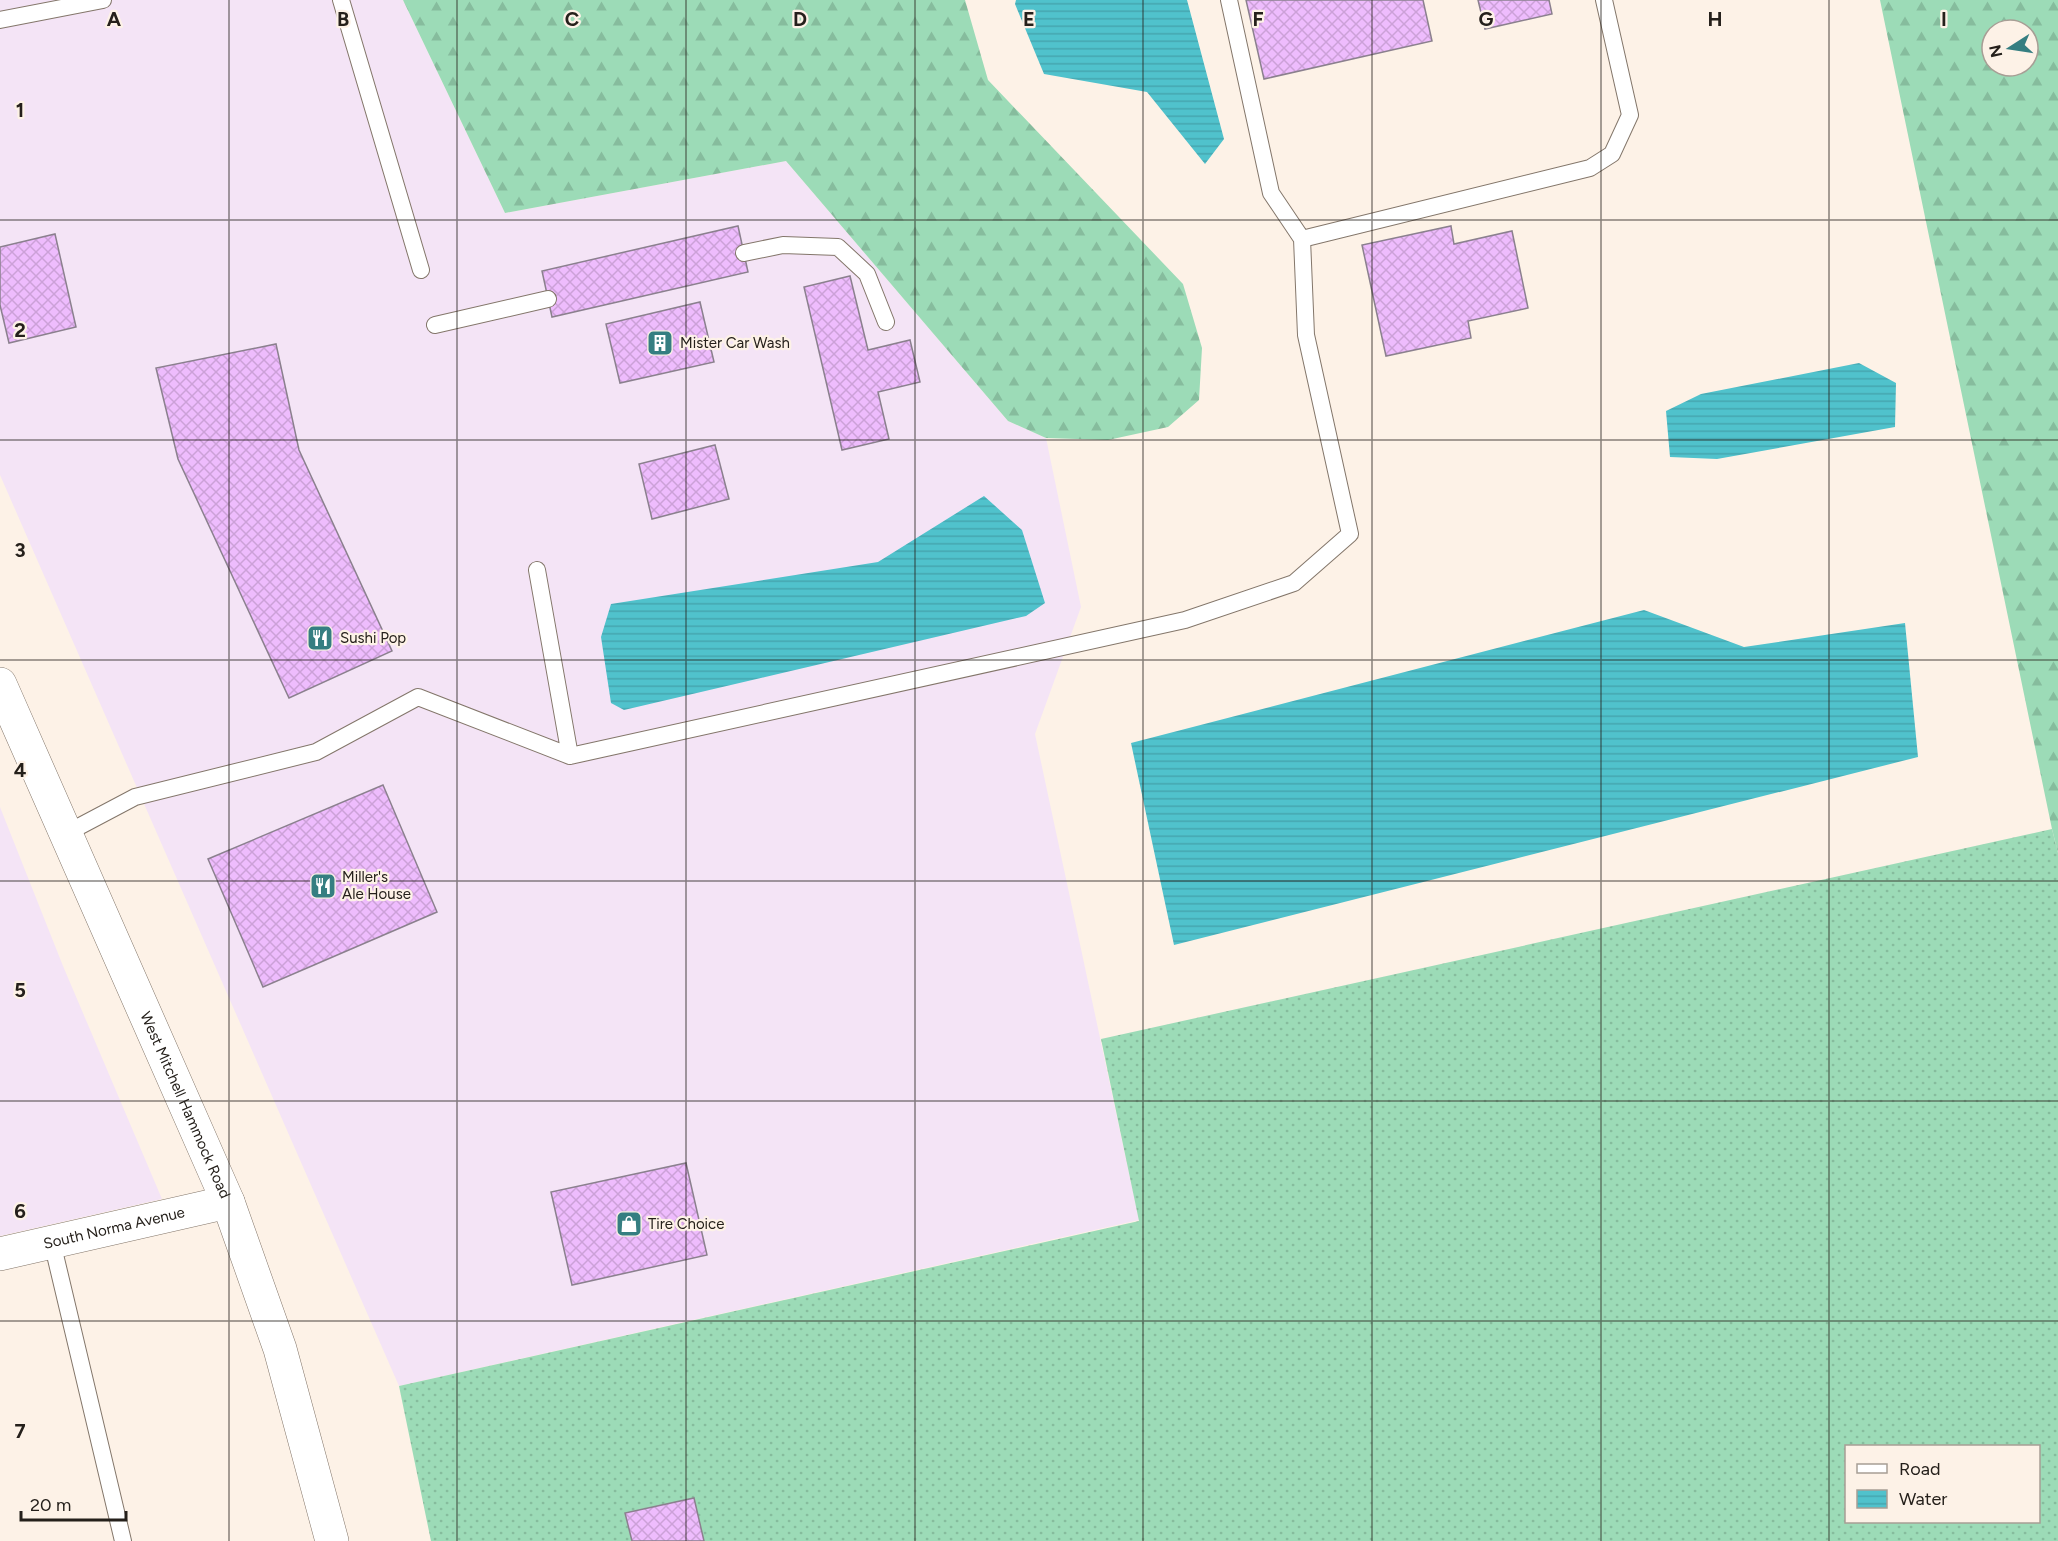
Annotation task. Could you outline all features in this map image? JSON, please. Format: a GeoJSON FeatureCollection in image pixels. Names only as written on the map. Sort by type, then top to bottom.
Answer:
{"type":"FeatureCollection","features":[{"type":"Feature","properties":{"kind":"main road","name":"West Mitchell Hammock Road"},"geometry":{"type":"LineString","coordinates":[[0,684],[228,1202],[280,1349],[332,1541]]}},
{"type":"Feature","properties":{"kind":"main road","name":"South Norma Avenue"},"geometry":{"type":"LineString","coordinates":[[0,1254],[228,1202]]}},
{"type":"Feature","properties":{"kind":"lane"},"geometry":{"type":"LineString","coordinates":[[0,20],[103,0]]}},
{"type":"Feature","properties":{"kind":"lane"},"geometry":{"type":"LineString","coordinates":[[341,0],[421,270]]}},
{"type":"Feature","properties":{"kind":"lane"},"geometry":{"type":"LineString","coordinates":[[65,834],[135,797],[316,752],[418,697],[570,756],[1185,620],[1294,584],[1350,534],[1306,335],[1302,239],[1270,193],[1229,0]]}},
{"type":"Feature","properties":{"kind":"lane"},"geometry":{"type":"LineString","coordinates":[[1302,239],[1590,168],[1612,154],[1630,115],[1604,0]]}},
{"type":"Feature","properties":{"kind":"lane"},"geometry":{"type":"LineString","coordinates":[[744,253],[783,245],[838,247],[867,274],[886,321]]}},
{"type":"Feature","properties":{"kind":"lane"},"geometry":{"type":"LineString","coordinates":[[435,325],[548,299]]}},
{"type":"Feature","properties":{"kind":"lane"},"geometry":{"type":"LineString","coordinates":[[537,570],[570,756]]}},
{"type":"Feature","properties":{"kind":"lane"},"geometry":{"type":"LineString","coordinates":[[52,1242],[123,1541]]}},
{"type":"Feature","properties":{"kind":"shaded area"},"geometry":{"type":"Polygon","coordinates":[[[0,0],[403,0],[505,213],[786,161],[1008,421],[1046,438],[1081,607],[1035,734],[1139,1220],[399,1386],[0,475],[0,0]]]}},
{"type":"Feature","properties":{"kind":"shaded area"},"geometry":{"type":"Polygon","coordinates":[[[0,807],[63,966],[162,1199],[0,1236],[0,807]]]}},
{"type":"Feature","properties":{"kind":"green space"},"geometry":{"type":"Polygon","coordinates":[[[403,0],[965,0],[988,80],[1183,284],[1202,348],[1199,400],[1168,427],[1108,440],[1046,438],[1008,421],[786,161],[505,213],[403,0]]]}},
{"type":"Feature","properties":{"kind":"green space"},"geometry":{"type":"Polygon","coordinates":[[[1880,0],[2058,0],[2058,853],[2052,829],[1880,0]]]}},
{"type":"Feature","properties":{"kind":"green space"},"geometry":{"type":"Polygon","coordinates":[[[2052,829],[2058,853],[2058,1541],[431,1541],[399,1386],[1139,1221],[1101,1039],[2052,829]]]}},
{"type":"Feature","properties":{"kind":"water"},"geometry":{"type":"Polygon","coordinates":[[[1016,0],[1187,0],[1224,139],[1205,164],[1147,92],[1044,74],[1015,4],[1016,0]]]}},
{"type":"Feature","properties":{"kind":"water"},"geometry":{"type":"Polygon","coordinates":[[[1859,363],[1896,383],[1895,427],[1717,459],[1670,457],[1666,411],[1701,394],[1859,363]]]}},
{"type":"Feature","properties":{"kind":"water"},"geometry":{"type":"Polygon","coordinates":[[[984,496],[1022,530],[1045,603],[1026,616],[624,710],[611,703],[601,637],[611,604],[878,562],[984,496]]]}},
{"type":"Feature","properties":{"kind":"water"},"geometry":{"type":"Polygon","coordinates":[[[1644,610],[1744,647],[1905,623],[1918,757],[1174,945],[1131,743],[1644,610]]]}},
{"type":"Feature","properties":{"kind":"building"},"geometry":{"type":"Polygon","coordinates":[[[1246,0],[1423,0],[1432,41],[1264,79],[1246,0]]]}},
{"type":"Feature","properties":{"kind":"building"},"geometry":{"type":"Polygon","coordinates":[[[1478,0],[1549,0],[1552,14],[1485,29],[1478,0]]]}},
{"type":"Feature","properties":{"kind":"building"},"geometry":{"type":"Polygon","coordinates":[[[738,226],[748,272],[552,317],[542,271],[738,226]]]}},
{"type":"Feature","properties":{"kind":"building"},"geometry":{"type":"Polygon","coordinates":[[[1451,226],[1454,244],[1512,231],[1528,308],[1468,321],[1471,338],[1386,356],[1362,245],[1451,226]]]}},
{"type":"Feature","properties":{"kind":"building"},"geometry":{"type":"Polygon","coordinates":[[[55,234],[76,327],[9,343],[0,305],[0,247],[55,234]]]}},
{"type":"Feature","properties":{"kind":"building"},"geometry":{"type":"Polygon","coordinates":[[[850,276],[868,350],[910,340],[920,382],[878,392],[889,439],[842,450],[804,287],[850,276]]]}},
{"type":"Feature","properties":{"kind":"building","name":"Mister Car Wash"},"geometry":{"type":"Polygon","coordinates":[[[700,302],[714,362],[620,383],[606,324],[700,302]]]}},
{"type":"Feature","properties":{"kind":"building"},"geometry":{"type":"Polygon","coordinates":[[[276,344],[299,450],[392,651],[289,698],[178,459],[156,368],[276,344]]]}},
{"type":"Feature","properties":{"kind":"building"},"geometry":{"type":"Polygon","coordinates":[[[715,445],[729,499],[652,519],[639,464],[715,445]]]}},
{"type":"Feature","properties":{"kind":"building","name":"Miller's Ale House"},"geometry":{"type":"Polygon","coordinates":[[[383,785],[437,912],[263,987],[208,859],[383,785]]]}},
{"type":"Feature","properties":{"kind":"building","name":"Tire Choice"},"geometry":{"type":"Polygon","coordinates":[[[686,1163],[707,1255],[572,1285],[551,1192],[686,1163]]]}},
{"type":"Feature","properties":{"kind":"building"},"geometry":{"type":"Polygon","coordinates":[[[694,1498],[704,1541],[632,1541],[625,1513],[694,1498]]]}},
{"type":"Feature","properties":{"kind":"place","name":"Mister Car Wash"},"geometry":{"type":"Point","coordinates":[660,343]}},
{"type":"Feature","properties":{"kind":"place","name":"Sushi Pop"},"geometry":{"type":"Point","coordinates":[320,638]}},
{"type":"Feature","properties":{"kind":"place","name":"Miller's Ale House"},"geometry":{"type":"Point","coordinates":[323,886]}},
{"type":"Feature","properties":{"kind":"place","name":"Tire Choice"},"geometry":{"type":"Point","coordinates":[629,1224]}}]}
